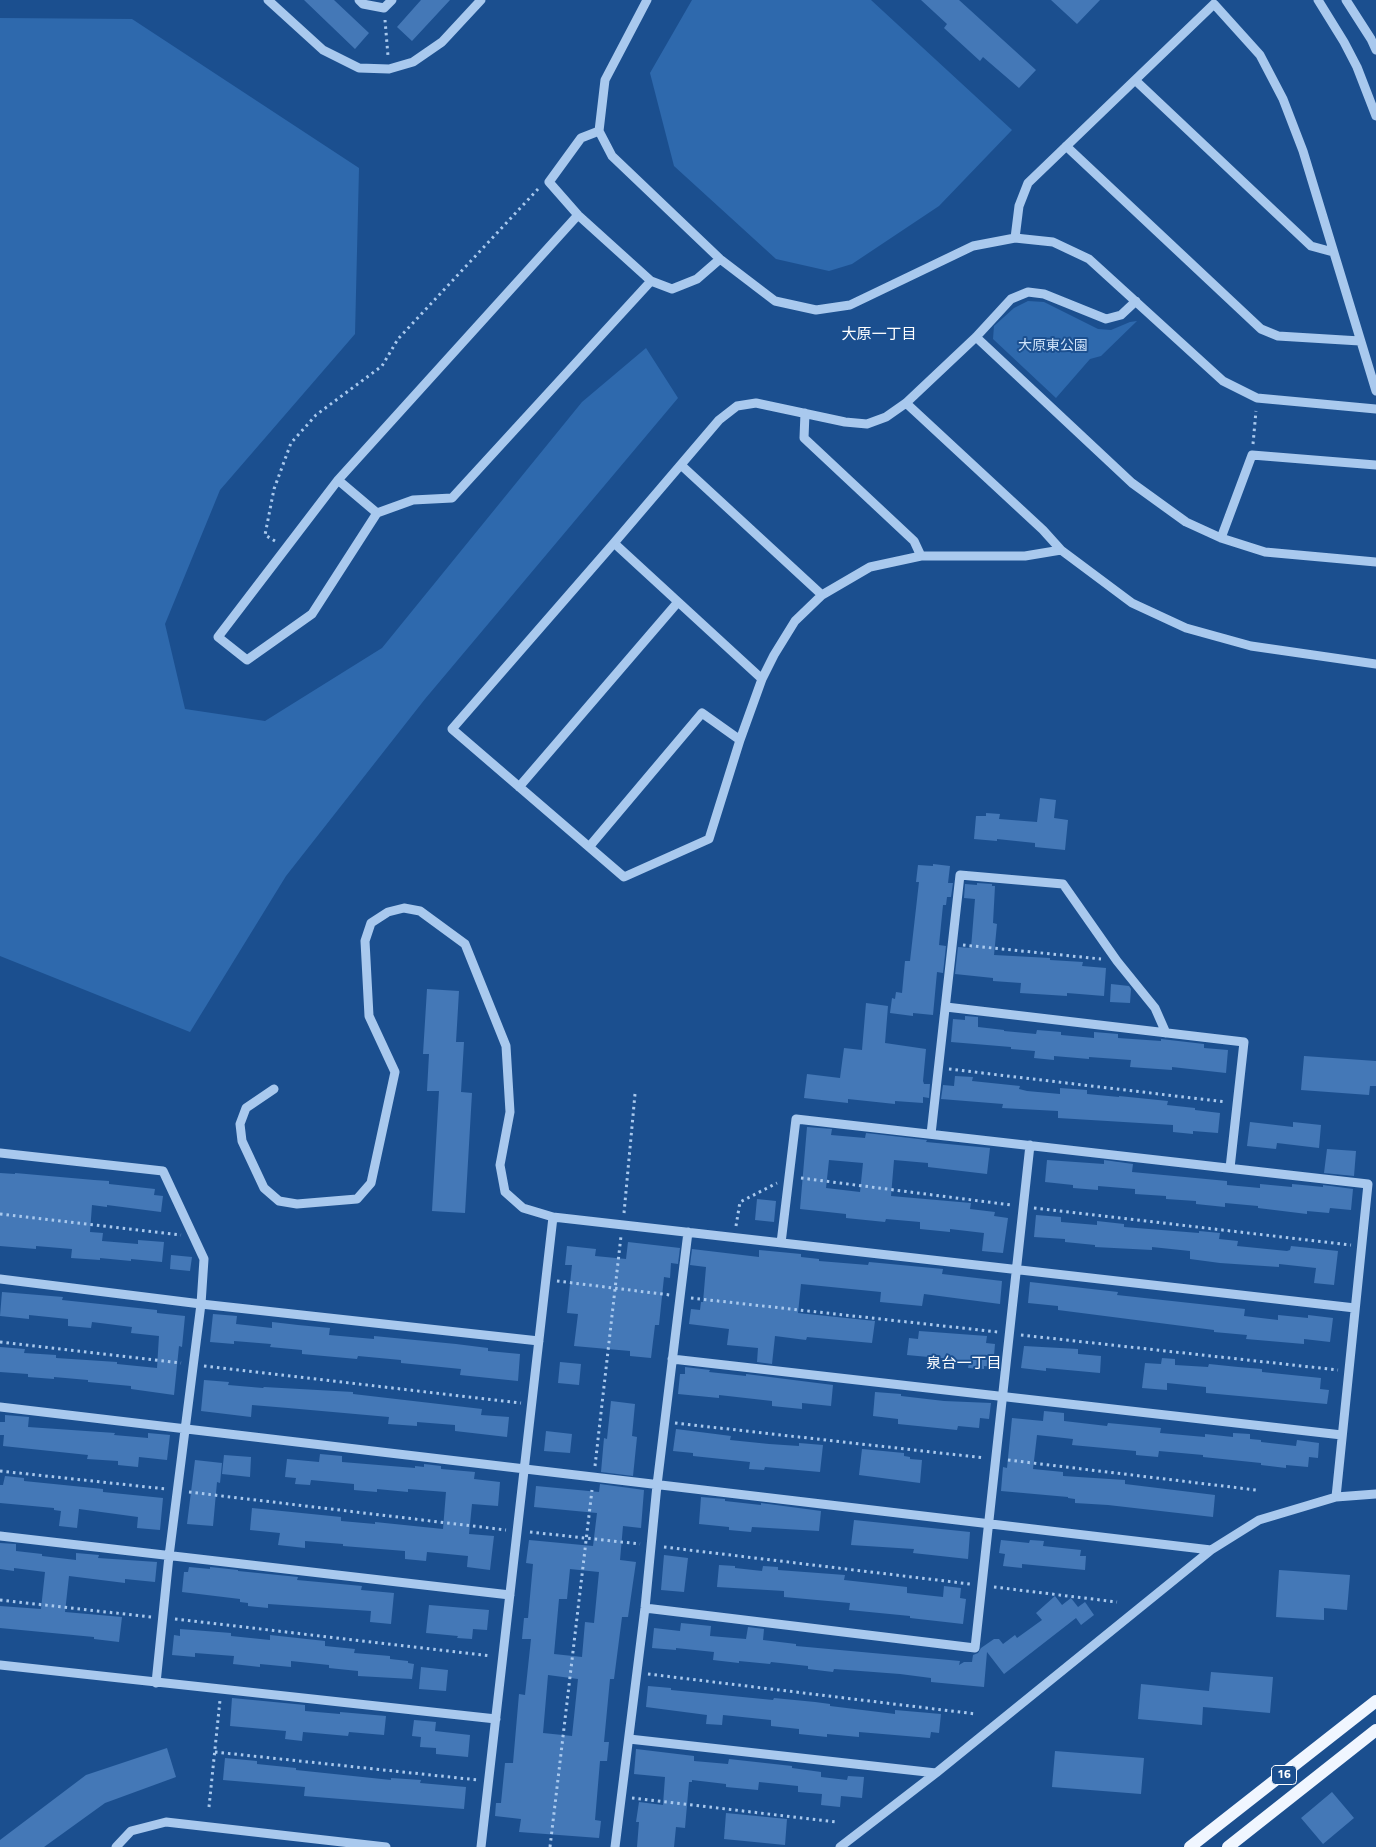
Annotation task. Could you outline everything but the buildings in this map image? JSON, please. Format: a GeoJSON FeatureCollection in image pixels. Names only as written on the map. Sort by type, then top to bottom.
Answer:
{"type":"FeatureCollection","features":[{"type":"Feature","properties":{"kind":"main road","name":"16"},"geometry":{"type":"LineString","coordinates":[[1190,1847],[1376,1701]]}},
{"type":"Feature","properties":{"kind":"main road","name":"16"},"geometry":{"type":"LineString","coordinates":[[1228,1847],[1376,1730]]}},
{"type":"Feature","properties":{"kind":"street"},"geometry":{"type":"LineString","coordinates":[[268,0],[323,50],[359,68],[389,69],[413,62],[442,42],[481,0]]}},
{"type":"Feature","properties":{"kind":"street"},"geometry":{"type":"LineString","coordinates":[[359,0],[363,4],[384,8],[392,0]]}},
{"type":"Feature","properties":{"kind":"street"},"geometry":{"type":"LineString","coordinates":[[647,0],[605,80],[599,131],[612,156],[720,259],[775,301],[816,310],[850,305],[973,246],[1015,238],[1053,242],[1089,259],[1224,381],[1258,398],[1376,409]]}},
{"type":"Feature","properties":{"kind":"street"},"geometry":{"type":"LineString","coordinates":[[1318,0],[1348,50],[1376,116]]}},
{"type":"Feature","properties":{"kind":"street"},"geometry":{"type":"LineString","coordinates":[[1346,0],[1376,50]]}},
{"type":"Feature","properties":{"kind":"street"},"geometry":{"type":"LineString","coordinates":[[1015,238],[1019,206],[1028,183],[1214,4],[1260,55],[1283,99],[1303,151],[1376,391]]}},
{"type":"Feature","properties":{"kind":"street"},"geometry":{"type":"LineString","coordinates":[[1135,80],[1311,246],[1333,252]]}},
{"type":"Feature","properties":{"kind":"street"},"geometry":{"type":"LineString","coordinates":[[599,131],[581,138],[549,182],[578,216],[651,281],[672,289],[697,279],[720,259]]}},
{"type":"Feature","properties":{"kind":"street"},"geometry":{"type":"LineString","coordinates":[[1066,146],[1261,329],[1278,336],[1360,341]]}},
{"type":"Feature","properties":{"kind":"street"},"geometry":{"type":"LineString","coordinates":[[578,216],[338,480],[218,637],[247,660],[312,614],[377,514],[413,500],[452,498],[651,281]]}},
{"type":"Feature","properties":{"kind":"street"},"geometry":{"type":"LineString","coordinates":[[1061,550],[1025,556],[921,556],[870,567],[822,595],[794,621],[762,679],[740,740],[709,839],[624,878],[452,728],[719,420],[737,406],[756,403],[845,422],[867,424],[886,417],[906,403],[976,337],[1011,299],[1028,292],[1044,294],[1106,319],[1121,316],[1136,301]]}},
{"type":"Feature","properties":{"kind":"street"},"geometry":{"type":"LineString","coordinates":[[976,337],[1132,482],[1186,522],[1221,538],[1265,552],[1376,562]]}},
{"type":"Feature","properties":{"kind":"street"},"geometry":{"type":"LineString","coordinates":[[906,403],[1043,530],[1061,550],[1132,603],[1186,628],[1251,646],[1376,664]]}},
{"type":"Feature","properties":{"kind":"street"},"geometry":{"type":"LineString","coordinates":[[805,413],[804,438],[914,541],[921,556]]}},
{"type":"Feature","properties":{"kind":"street"},"geometry":{"type":"LineString","coordinates":[[1221,538],[1252,455],[1376,465]]}},
{"type":"Feature","properties":{"kind":"street"},"geometry":{"type":"LineString","coordinates":[[681,465],[822,595]]}},
{"type":"Feature","properties":{"kind":"street"},"geometry":{"type":"LineString","coordinates":[[338,480],[377,514]]}},
{"type":"Feature","properties":{"kind":"street"},"geometry":{"type":"LineString","coordinates":[[614,543],[762,679]]}},
{"type":"Feature","properties":{"kind":"street"},"geometry":{"type":"LineString","coordinates":[[519,787],[678,602]]}},
{"type":"Feature","properties":{"kind":"street"},"geometry":{"type":"LineString","coordinates":[[589,847],[702,713],[740,740]]}},
{"type":"Feature","properties":{"kind":"street"},"geometry":{"type":"LineString","coordinates":[[931,1134],[960,875],[1063,884],[1117,961],[1155,1008],[1166,1033]]}},
{"type":"Feature","properties":{"kind":"street"},"geometry":{"type":"LineString","coordinates":[[274,1089],[246,1108],[240,1124],[242,1141],[264,1188],[279,1201],[297,1204],[358,1199],[371,1183],[395,1072],[369,1016],[365,941],[371,923],[388,912],[404,908],[420,911],[465,944],[506,1046],[510,1112],[500,1165],[505,1192],[522,1208],[553,1217],[1355,1308]]}},
{"type":"Feature","properties":{"kind":"street"},"geometry":{"type":"LineString","coordinates":[[946,1007],[1244,1042],[1230,1168]]}},
{"type":"Feature","properties":{"kind":"street"},"geometry":{"type":"LineString","coordinates":[[781,1243],[796,1119],[1368,1184],[1336,1497]]}},
{"type":"Feature","properties":{"kind":"street"},"geometry":{"type":"LineString","coordinates":[[646,1608],[975,1648],[1030,1145]]}},
{"type":"Feature","properties":{"kind":"street"},"geometry":{"type":"LineString","coordinates":[[0,1153],[163,1171],[204,1259],[201,1304],[169,1556],[156,1683]]}},
{"type":"Feature","properties":{"kind":"street"},"geometry":{"type":"LineString","coordinates":[[481,1847],[553,1217]]}},
{"type":"Feature","properties":{"kind":"street"},"geometry":{"type":"LineString","coordinates":[[615,1847],[646,1608],[665,1421],[688,1232]]}},
{"type":"Feature","properties":{"kind":"street"},"geometry":{"type":"LineString","coordinates":[[0,1279],[539,1342]]}},
{"type":"Feature","properties":{"kind":"street"},"geometry":{"type":"LineString","coordinates":[[672,1359],[1342,1435]]}},
{"type":"Feature","properties":{"kind":"street"},"geometry":{"type":"LineString","coordinates":[[0,1407],[1211,1550]]}},
{"type":"Feature","properties":{"kind":"street"},"geometry":{"type":"LineString","coordinates":[[840,1847],[936,1773],[1211,1550],[1259,1520],[1336,1497],[1376,1494]]}},
{"type":"Feature","properties":{"kind":"street"},"geometry":{"type":"LineString","coordinates":[[0,1536],[510,1595]]}},
{"type":"Feature","properties":{"kind":"street"},"geometry":{"type":"LineString","coordinates":[[0,1665],[496,1719]]}},
{"type":"Feature","properties":{"kind":"street"},"geometry":{"type":"LineString","coordinates":[[629,1738],[936,1773]]}},
{"type":"Feature","properties":{"kind":"street"},"geometry":{"type":"LineString","coordinates":[[116,1847],[131,1831],[166,1822],[386,1847]]}},
{"type":"Feature","properties":{"kind":"path"},"geometry":{"type":"LineString","coordinates":[[384,8],[389,69]]}},
{"type":"Feature","properties":{"kind":"path"},"geometry":{"type":"LineString","coordinates":[[287,547],[265,535],[274,489],[291,443],[316,415],[382,366],[398,340],[538,189],[549,182]]}},
{"type":"Feature","properties":{"kind":"path"},"geometry":{"type":"LineString","coordinates":[[1252,455],[1258,398]]}},
{"type":"Feature","properties":{"kind":"path"},"geometry":{"type":"LineString","coordinates":[[953,944],[1117,961]]}},
{"type":"Feature","properties":{"kind":"path"},"geometry":{"type":"LineString","coordinates":[[939,1068],[1237,1103]]}},
{"type":"Feature","properties":{"kind":"path"},"geometry":{"type":"LineString","coordinates":[[0,1214],[194,1237]]}},
{"type":"Feature","properties":{"kind":"path"},"geometry":{"type":"LineString","coordinates":[[546,1280],[1348,1372]]}},
{"type":"Feature","properties":{"kind":"path"},"geometry":{"type":"LineString","coordinates":[[0,1342],[532,1404]]}},
{"type":"Feature","properties":{"kind":"path"},"geometry":{"type":"LineString","coordinates":[[665,1421],[1256,1490]]}},
{"type":"Feature","properties":{"kind":"path"},"geometry":{"type":"LineString","coordinates":[[0,1471],[652,1545],[1117,1602]]}},
{"type":"Feature","properties":{"kind":"path"},"geometry":{"type":"LineString","coordinates":[[0,1600],[503,1658]]}},
{"type":"Feature","properties":{"kind":"path"},"geometry":{"type":"LineString","coordinates":[[637,1673],[976,1714]]}},
{"type":"Feature","properties":{"kind":"path"},"geometry":{"type":"LineString","coordinates":[[209,1807],[221,1690]]}},
{"type":"Feature","properties":{"kind":"path"},"geometry":{"type":"LineString","coordinates":[[215,1752],[488,1781]]}},
{"type":"Feature","properties":{"kind":"path"},"geometry":{"type":"LineString","coordinates":[[622,1797],[837,1822]]}},
{"type":"Feature","properties":{"kind":"green space"},"geometry":{"type":"Polygon","coordinates":[[[692,0],[871,0],[1012,130],[939,206],[852,264],[829,271],[776,259],[674,166],[650,73],[692,0]]]}},
{"type":"Feature","properties":{"kind":"green space"},"geometry":{"type":"Polygon","coordinates":[[[0,18],[132,19],[359,168],[355,334],[220,490],[165,624],[185,709],[265,721],[382,648],[582,402],[646,348],[678,398],[425,699],[286,876],[190,1032],[0,956],[0,18]]]}},
{"type":"Feature","properties":{"kind":"green space","name":"大原東公園"},"geometry":{"type":"Polygon","coordinates":[[[1028,301],[1044,302],[1098,329],[1111,330],[1137,321],[1101,356],[1090,359],[1056,398],[993,339],[994,326],[1014,308],[1028,301]]]}},
{"type":"Feature","properties":{"kind":"district","name":"大原一丁目"},"geometry":{"type":"Point","coordinates":[879,335]}},
{"type":"Feature","properties":{"kind":"district","name":"泉台一丁目"},"geometry":{"type":"Point","coordinates":[964,1364]}}]}
